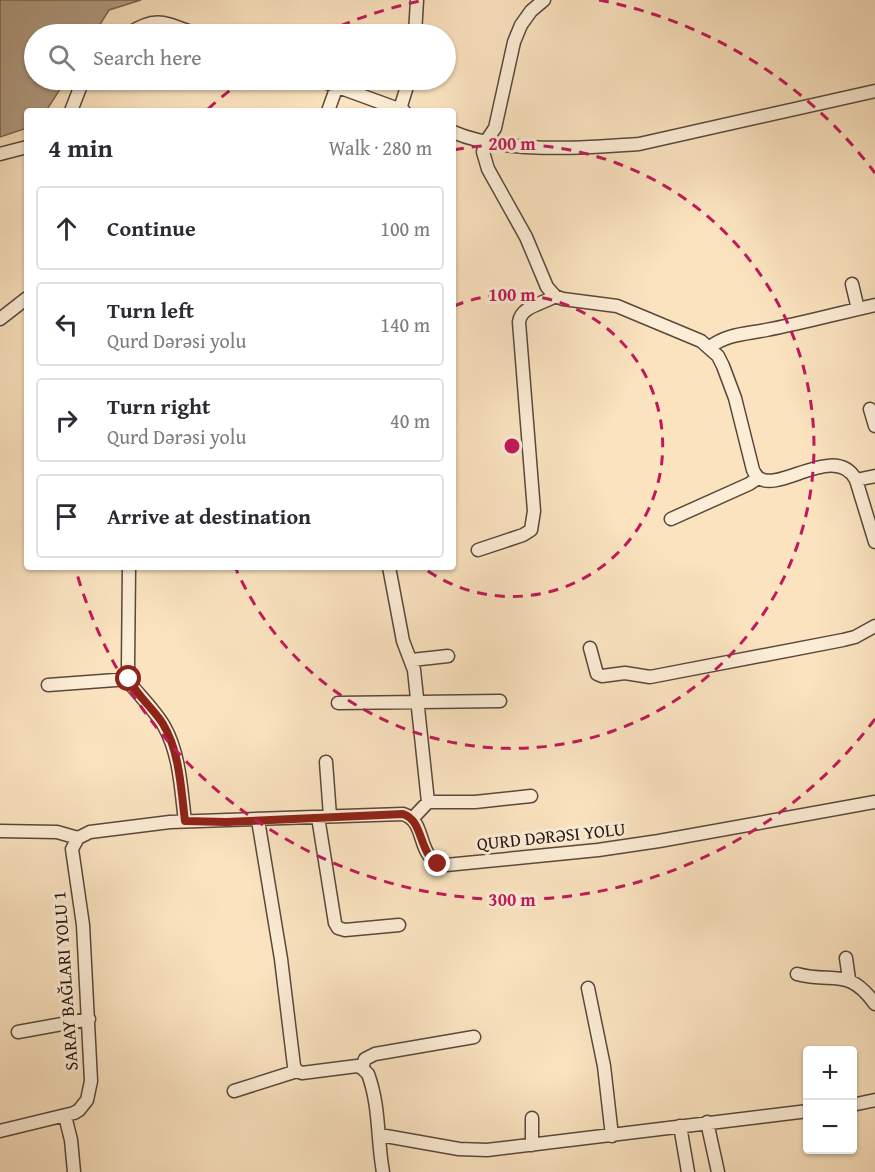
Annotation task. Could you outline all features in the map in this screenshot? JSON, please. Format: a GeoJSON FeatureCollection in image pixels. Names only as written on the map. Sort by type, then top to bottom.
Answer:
{"type":"FeatureCollection","features":[{"type":"Feature","properties":{"kind":"street"},"geometry":{"type":"LineString","coordinates":[[416,24],[417,0]]}},
{"type":"Feature","properties":{"kind":"street"},"geometry":{"type":"LineString","coordinates":[[544,0],[531,11],[518,34],[495,128],[485,143],[483,153],[488,169],[526,237],[547,287],[555,296],[563,299],[617,306],[701,341],[710,347],[723,366],[735,398],[753,470],[758,478],[777,479],[836,465],[852,472],[875,542]]}},
{"type":"Feature","properties":{"kind":"street"},"geometry":{"type":"LineString","coordinates":[[145,24],[154,21],[164,24]]}},
{"type":"Feature","properties":{"kind":"street"},"geometry":{"type":"LineString","coordinates":[[72,108],[79,90]]}},
{"type":"Feature","properties":{"kind":"street"},"geometry":{"type":"LineString","coordinates":[[329,108],[336,90]]}},
{"type":"Feature","properties":{"kind":"street"},"geometry":{"type":"LineString","coordinates":[[348,90],[397,108]]}},
{"type":"Feature","properties":{"kind":"street"},"geometry":{"type":"LineString","coordinates":[[402,108],[407,90]]}},
{"type":"Feature","properties":{"kind":"street"},"geometry":{"type":"LineString","coordinates":[[456,133],[485,143],[550,147],[639,144],[875,91]]}},
{"type":"Feature","properties":{"kind":"street"},"geometry":{"type":"LineString","coordinates":[[0,154],[24,148]]}},
{"type":"Feature","properties":{"kind":"street"},"geometry":{"type":"LineString","coordinates":[[852,284],[858,309]]}},
{"type":"Feature","properties":{"kind":"street"},"geometry":{"type":"LineString","coordinates":[[478,550],[523,535],[531,530],[534,511],[519,322],[524,310],[547,302],[555,296]]}},
{"type":"Feature","properties":{"kind":"street"},"geometry":{"type":"LineString","coordinates":[[0,319],[24,302]]}},
{"type":"Feature","properties":{"kind":"street"},"geometry":{"type":"LineString","coordinates":[[710,347],[720,339],[730,336],[875,305]]}},
{"type":"Feature","properties":{"kind":"street"},"geometry":{"type":"LineString","coordinates":[[870,409],[875,426]]}},
{"type":"Feature","properties":{"kind":"street"},"geometry":{"type":"LineString","coordinates":[[856,480],[875,476]]}},
{"type":"Feature","properties":{"kind":"street"},"geometry":{"type":"LineString","coordinates":[[671,519],[758,478]]}},
{"type":"Feature","properties":{"kind":"street"},"geometry":{"type":"LineString","coordinates":[[129,570],[129,679],[132,686],[163,723],[167,732],[179,776],[185,821]]}},
{"type":"Feature","properties":{"kind":"street"},"geometry":{"type":"LineString","coordinates":[[389,570],[403,641],[412,660],[428,802]]}},
{"type":"Feature","properties":{"kind":"street"},"geometry":{"type":"LineString","coordinates":[[591,648],[597,674],[650,677],[843,640],[855,637],[875,626]]}},
{"type":"Feature","properties":{"kind":"street"},"geometry":{"type":"LineString","coordinates":[[412,660],[448,656]]}},
{"type":"Feature","properties":{"kind":"street"},"geometry":{"type":"LineString","coordinates":[[48,685],[129,679]]}},
{"type":"Feature","properties":{"kind":"street"},"geometry":{"type":"LineString","coordinates":[[338,703],[500,701]]}},
{"type":"Feature","properties":{"kind":"street"},"geometry":{"type":"LineString","coordinates":[[326,762],[324,816],[335,922],[338,928],[345,930],[399,925]]}},
{"type":"Feature","properties":{"kind":"street"},"geometry":{"type":"LineString","coordinates":[[0,1131],[65,1116],[79,1110],[87,1100],[91,1081],[89,1019],[83,925],[72,849],[82,835],[100,830],[185,821],[403,814],[412,819],[428,802],[495,801],[531,795]]}},
{"type":"Feature","properties":{"kind":"street","name":"QURD DƏRƏSI YOLU"},"geometry":{"type":"LineString","coordinates":[[412,819],[427,854],[438,864],[446,865],[597,850],[659,841],[875,802]]}},
{"type":"Feature","properties":{"kind":"street"},"geometry":{"type":"LineString","coordinates":[[258,820],[282,959],[292,1061],[297,1071]]}},
{"type":"Feature","properties":{"kind":"street"},"geometry":{"type":"LineString","coordinates":[[0,831],[57,832],[78,838]]}},
{"type":"Feature","properties":{"kind":"street"},"geometry":{"type":"LineString","coordinates":[[846,958],[849,979]]}},
{"type":"Feature","properties":{"kind":"street"},"geometry":{"type":"LineString","coordinates":[[797,974],[808,977],[849,979],[860,986],[875,1002]]}},
{"type":"Feature","properties":{"kind":"street"},"geometry":{"type":"LineString","coordinates":[[588,988],[604,1066],[612,1136]]}},
{"type":"Feature","properties":{"kind":"street"},"geometry":{"type":"LineString","coordinates":[[18,1032],[89,1019]]}},
{"type":"Feature","properties":{"kind":"street"},"geometry":{"type":"LineString","coordinates":[[362,1068],[365,1059],[375,1054],[474,1037]]}},
{"type":"Feature","properties":{"kind":"street"},"geometry":{"type":"LineString","coordinates":[[234,1091],[297,1071],[309,1073],[349,1065],[362,1068],[371,1083],[380,1135],[383,1172]]}},
{"type":"Feature","properties":{"kind":"street"},"geometry":{"type":"LineString","coordinates":[[857,1103],[875,1100]]}},
{"type":"Feature","properties":{"kind":"street"},"geometry":{"type":"LineString","coordinates":[[380,1135],[459,1149],[487,1150],[803,1111]]}},
{"type":"Feature","properties":{"kind":"street"},"geometry":{"type":"LineString","coordinates":[[65,1116],[71,1140],[74,1172]]}},
{"type":"Feature","properties":{"kind":"street"},"geometry":{"type":"LineString","coordinates":[[532,1118],[532,1145]]}},
{"type":"Feature","properties":{"kind":"street"},"geometry":{"type":"LineString","coordinates":[[706,1122],[718,1172]]}},
{"type":"Feature","properties":{"kind":"street"},"geometry":{"type":"LineString","coordinates":[[680,1126],[688,1172]]}},
{"type":"Feature","properties":{"kind":"shaded area"},"geometry":{"type":"Polygon","coordinates":[[[0,0],[141,0],[109,10],[100,24],[24,24],[24,90],[60,90],[48,108],[24,108],[24,129],[0,137],[0,0]]]}},
{"type":"Feature","properties":{"kind":"route"},"geometry":{"type":"LineString","coordinates":[[129,679],[132,686],[163,723],[167,732],[179,776],[185,821],[226,822],[403,814],[412,819],[417,826],[427,854],[438,864]]}}]}
